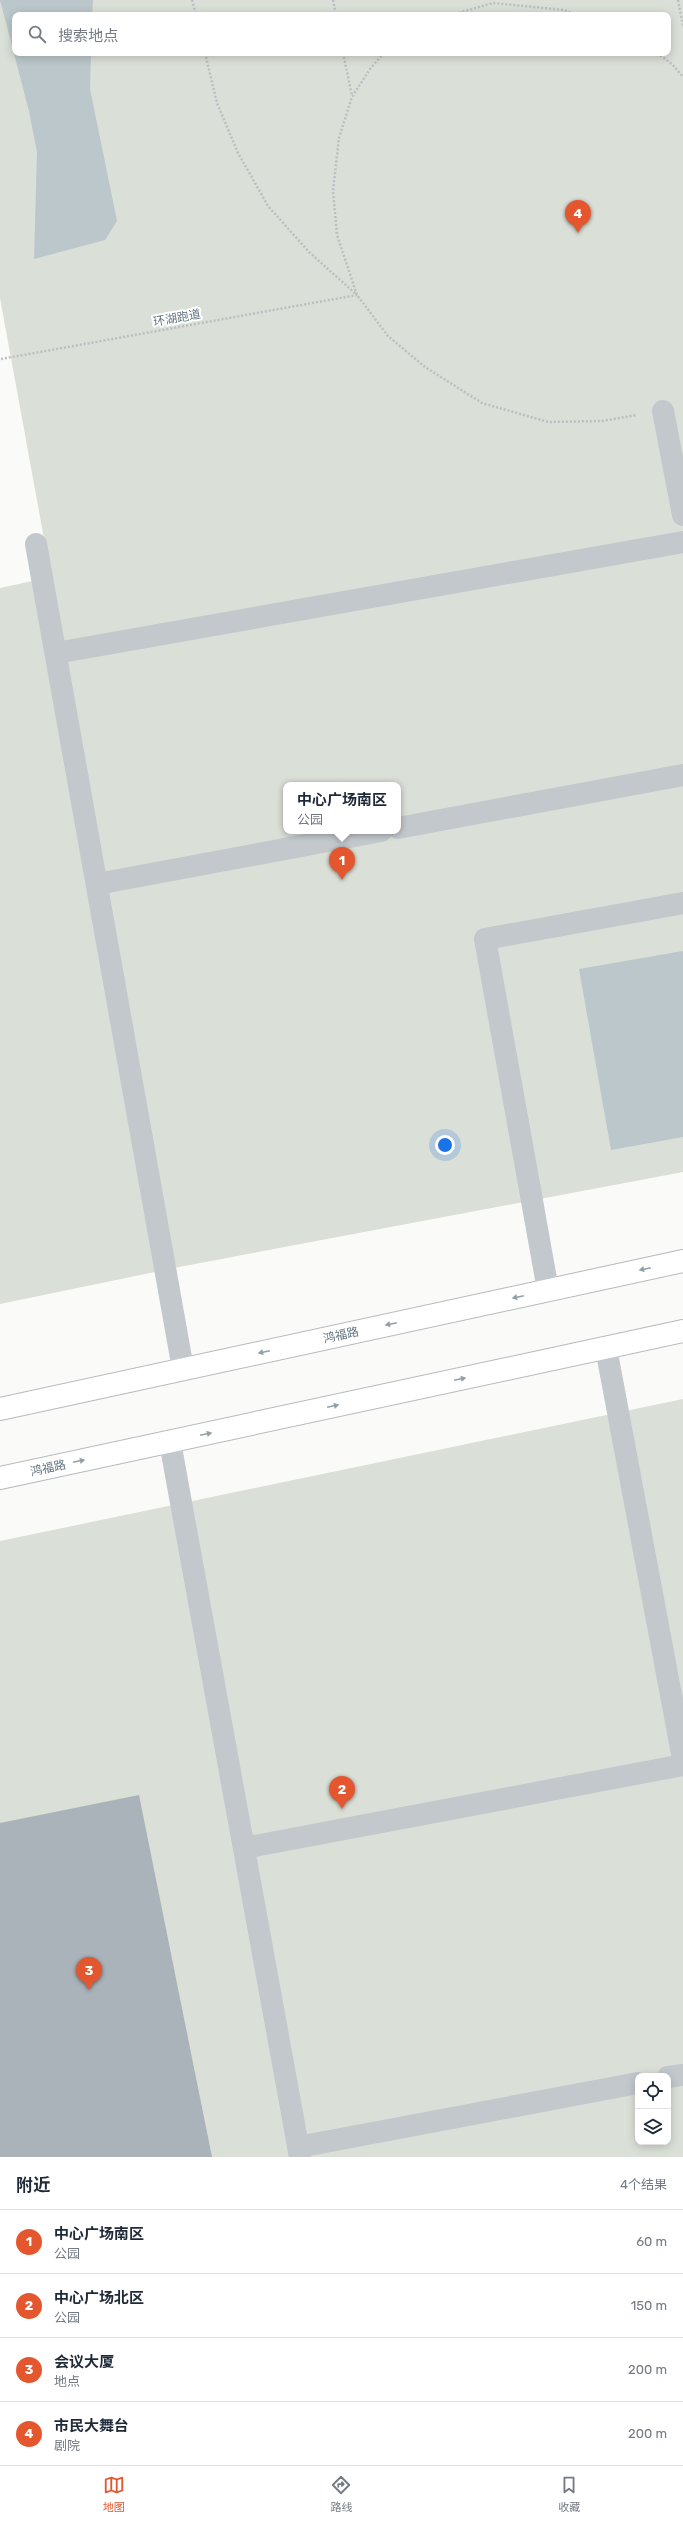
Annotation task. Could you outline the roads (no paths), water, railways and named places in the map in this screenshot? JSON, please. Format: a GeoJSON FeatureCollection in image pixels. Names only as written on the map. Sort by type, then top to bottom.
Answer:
{"type":"FeatureCollection","features":[{"type":"Feature","properties":{"kind":"main road","name":"鸿福路"},"geometry":{"type":"LineString","coordinates":[[0,1409],[683,1261]]}},
{"type":"Feature","properties":{"kind":"main road","name":"鸿福路"},"geometry":{"type":"LineString","coordinates":[[0,1478],[683,1331]]}},
{"type":"Feature","properties":{"kind":"street"},"geometry":{"type":"LineString","coordinates":[[663,411],[681,492],[683,515]]}},
{"type":"Feature","properties":{"kind":"street"},"geometry":{"type":"LineString","coordinates":[[56,653],[683,542]]}},
{"type":"Feature","properties":{"kind":"street"},"geometry":{"type":"LineString","coordinates":[[36,544],[183,1369]]}},
{"type":"Feature","properties":{"kind":"street"},"geometry":{"type":"LineString","coordinates":[[401,827],[683,775]]}},
{"type":"Feature","properties":{"kind":"street"},"geometry":{"type":"LineString","coordinates":[[97,884],[366,834]]}},
{"type":"Feature","properties":{"kind":"street"},"geometry":{"type":"LineString","coordinates":[[548,1290],[485,939],[683,903]]}},
{"type":"Feature","properties":{"kind":"street"},"geometry":{"type":"LineString","coordinates":[[606,1348],[683,1759]]}},
{"type":"Feature","properties":{"kind":"street"},"geometry":{"type":"LineString","coordinates":[[170,1442],[299,2152],[635,2084]]}},
{"type":"Feature","properties":{"kind":"street"},"geometry":{"type":"LineString","coordinates":[[244,1848],[683,1765]]}},
{"type":"Feature","properties":{"kind":"street"},"geometry":{"type":"LineString","coordinates":[[671,2077],[683,2075]]}},
{"type":"Feature","properties":{"kind":"place","name":"市民大舞台"},"geometry":{"type":"Point","coordinates":[578,233]}},
{"type":"Feature","properties":{"kind":"place","name":"中心广场南区"},"geometry":{"type":"Point","coordinates":[342,880]}},
{"type":"Feature","properties":{"kind":"place","name":"中心广场北区"},"geometry":{"type":"Point","coordinates":[342,1809]}},
{"type":"Feature","properties":{"kind":"place","name":"会议大厦"},"geometry":{"type":"Point","coordinates":[89,1990]}}]}
